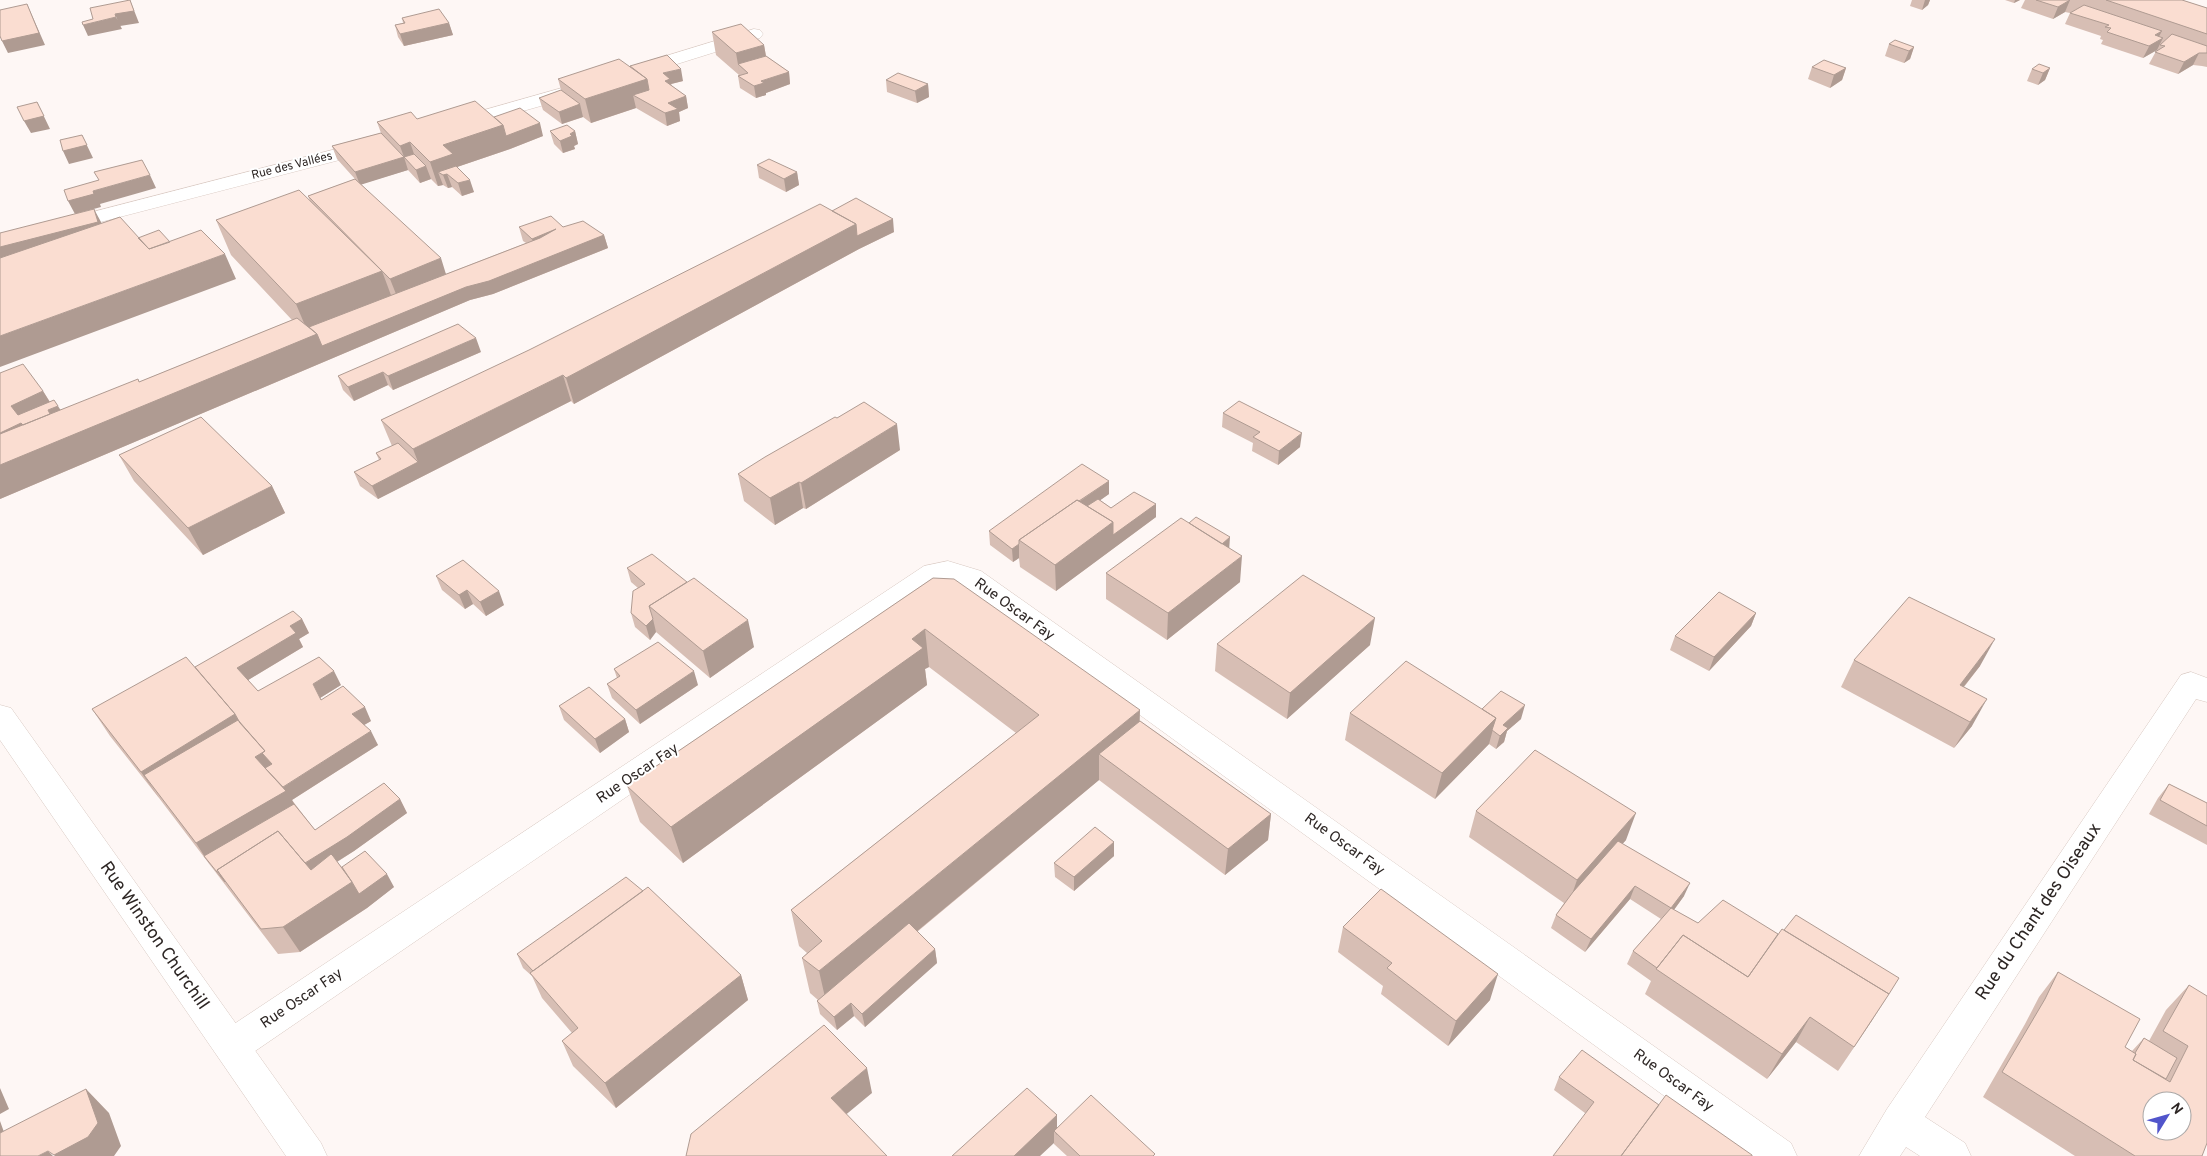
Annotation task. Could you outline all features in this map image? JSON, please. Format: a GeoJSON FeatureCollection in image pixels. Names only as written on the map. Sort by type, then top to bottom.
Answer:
{"type":"FeatureCollection","features":[{"type":"Feature","properties":{"kind":"street"},"geometry":{"type":"LineString","coordinates":[[622,75],[754,34]]}},
{"type":"Feature","properties":{"kind":"street"},"geometry":{"type":"LineString","coordinates":[[442,128],[519,108],[594,84]]}},
{"type":"Feature","properties":{"kind":"street","name":"Rue des Vallées"},"geometry":{"type":"LineString","coordinates":[[0,242],[384,142]]}},
{"type":"Feature","properties":{"kind":"street","name":"Rue Oscar Fay"},"geometry":{"type":"LineString","coordinates":[[232,1046],[934,573],[943,570],[960,573],[971,578],[1778,1156]]}},
{"type":"Feature","properties":{"kind":"street","name":"Rue du Chant des Oiseaux"},"geometry":{"type":"LineString","coordinates":[[1878,1156],[2191,683],[2207,690]]}},
{"type":"Feature","properties":{"kind":"street","name":"Rue Winston Churchill"},"geometry":{"type":"LineString","coordinates":[[0,716],[308,1156]]}},
{"type":"Feature","properties":{"kind":"street"},"geometry":{"type":"LineString","coordinates":[[1900,1122],[1952,1156]]}},
{"type":"Feature","properties":{"kind":"building"},"geometry":{"type":"Polygon","coordinates":[[[130,0],[134,11],[115,14],[116,17],[83,25],[82,22],[93,19],[90,8],[130,0]]]}},
{"type":"Feature","properties":{"kind":"building"},"geometry":{"type":"Polygon","coordinates":[[[2036,0],[2070,0],[2058,7],[2036,0]]]}},
{"type":"Feature","properties":{"kind":"building"},"geometry":{"type":"Polygon","coordinates":[[[2106,0],[2182,0],[2207,8],[2207,34],[2106,0]]]}},
{"type":"Feature","properties":{"kind":"building"},"geometry":{"type":"Polygon","coordinates":[[[27,4],[39,33],[2,41],[0,36],[0,10],[27,4]]]}},
{"type":"Feature","properties":{"kind":"building"},"geometry":{"type":"Polygon","coordinates":[[[2084,5],[2162,31],[2155,35],[2163,38],[2149,46],[2107,32],[2111,28],[2105,27],[2109,25],[2070,13],[2084,5]]]}},
{"type":"Feature","properties":{"kind":"building"},"geometry":{"type":"Polygon","coordinates":[[[439,9],[449,23],[400,34],[395,25],[405,23],[402,18],[439,9]]]}},
{"type":"Feature","properties":{"kind":"building"},"geometry":{"type":"Polygon","coordinates":[[[741,24],[764,45],[736,53],[712,32],[741,24]]]}},
{"type":"Feature","properties":{"kind":"building"},"geometry":{"type":"Polygon","coordinates":[[[2172,34],[2207,46],[2207,53],[2199,53],[2184,62],[2155,52],[2165,46],[2160,45],[2172,34]]]}},
{"type":"Feature","properties":{"kind":"building"},"geometry":{"type":"Polygon","coordinates":[[[1895,40],[1914,47],[1909,51],[1889,44],[1895,40]]]}},
{"type":"Feature","properties":{"kind":"building"},"geometry":{"type":"Polygon","coordinates":[[[667,55],[681,69],[663,73],[670,79],[665,81],[686,96],[668,103],[678,109],[665,113],[633,95],[649,90],[647,79],[630,66],[667,55]]]}},
{"type":"Feature","properties":{"kind":"building"},"geometry":{"type":"Polygon","coordinates":[[[766,56],[789,72],[761,81],[764,83],[754,86],[738,76],[748,73],[738,64],[766,56]]]}},
{"type":"Feature","properties":{"kind":"building"},"geometry":{"type":"Polygon","coordinates":[[[619,59],[647,79],[585,99],[558,79],[619,59]]]}},
{"type":"Feature","properties":{"kind":"building"},"geometry":{"type":"Polygon","coordinates":[[[1824,60],[1846,68],[1834,75],[1812,67],[1824,60]]]}},
{"type":"Feature","properties":{"kind":"building"},"geometry":{"type":"Polygon","coordinates":[[[2039,64],[2050,68],[2043,73],[2032,69],[2039,64]]]}},
{"type":"Feature","properties":{"kind":"building"},"geometry":{"type":"Polygon","coordinates":[[[898,73],[928,84],[915,91],[886,80],[898,73]]]}},
{"type":"Feature","properties":{"kind":"building"},"geometry":{"type":"Polygon","coordinates":[[[561,90],[580,104],[559,112],[539,98],[561,90]]]}},
{"type":"Feature","properties":{"kind":"building"},"geometry":{"type":"Polygon","coordinates":[[[475,101],[503,125],[443,145],[453,154],[430,162],[410,142],[400,146],[377,122],[411,112],[417,119],[475,101]]]}},
{"type":"Feature","properties":{"kind":"building"},"geometry":{"type":"Polygon","coordinates":[[[37,102],[44,116],[24,121],[17,107],[37,102]]]}},
{"type":"Feature","properties":{"kind":"building"},"geometry":{"type":"Polygon","coordinates":[[[520,108],[540,123],[506,136],[503,125],[494,117],[520,108]]]}},
{"type":"Feature","properties":{"kind":"building"},"geometry":{"type":"Polygon","coordinates":[[[567,125],[575,131],[570,134],[572,136],[560,141],[550,131],[567,125]]]}},
{"type":"Feature","properties":{"kind":"building"},"geometry":{"type":"Polygon","coordinates":[[[381,133],[404,157],[355,172],[332,146],[381,133]]]}},
{"type":"Feature","properties":{"kind":"building"},"geometry":{"type":"Polygon","coordinates":[[[82,135],[87,145],[63,151],[60,140],[82,135]]]}},
{"type":"Feature","properties":{"kind":"building"},"geometry":{"type":"Polygon","coordinates":[[[414,154],[426,166],[416,170],[404,157],[414,154]]]}},
{"type":"Feature","properties":{"kind":"building"},"geometry":{"type":"Polygon","coordinates":[[[769,159],[797,172],[784,179],[757,165],[769,159]]]}},
{"type":"Feature","properties":{"kind":"building"},"geometry":{"type":"Polygon","coordinates":[[[142,160],[150,175],[93,191],[94,194],[68,201],[64,190],[99,180],[94,172],[142,160]]]}},
{"type":"Feature","properties":{"kind":"building"},"geometry":{"type":"Polygon","coordinates":[[[456,166],[470,180],[458,183],[447,174],[443,175],[438,172],[456,166]]]}},
{"type":"Feature","properties":{"kind":"building"},"geometry":{"type":"Polygon","coordinates":[[[355,179],[441,258],[390,279],[308,196],[355,179]]]}},
{"type":"Feature","properties":{"kind":"building"},"geometry":{"type":"Polygon","coordinates":[[[299,190],[382,271],[296,304],[216,220],[299,190]]]}},
{"type":"Feature","properties":{"kind":"building"},"geometry":{"type":"Polygon","coordinates":[[[856,198],[893,219],[857,236],[856,224],[832,211],[856,198]]]}},
{"type":"Feature","properties":{"kind":"building"},"geometry":{"type":"Polygon","coordinates":[[[820,204],[856,224],[566,378],[563,375],[413,449],[381,420],[529,350],[820,204]]]}},
{"type":"Feature","properties":{"kind":"building"},"geometry":{"type":"Polygon","coordinates":[[[94,209],[98,222],[0,247],[0,233],[94,209]]]}},
{"type":"Feature","properties":{"kind":"building"},"geometry":{"type":"Polygon","coordinates":[[[551,216],[563,227],[583,221],[604,235],[489,281],[466,287],[322,346],[317,334],[309,327],[540,238],[556,229],[532,239],[519,227],[551,216]]]}},
{"type":"Feature","properties":{"kind":"building"},"geometry":{"type":"Polygon","coordinates":[[[120,217],[149,249],[201,230],[225,254],[0,336],[0,258],[120,217]]]}},
{"type":"Feature","properties":{"kind":"building"},"geometry":{"type":"Polygon","coordinates":[[[159,230],[170,242],[149,249],[138,238],[159,230]]]}},
{"type":"Feature","properties":{"kind":"building"},"geometry":{"type":"Polygon","coordinates":[[[297,318],[317,334],[0,465],[0,434],[138,379],[139,382],[297,318]]]}},
{"type":"Feature","properties":{"kind":"building"},"geometry":{"type":"Polygon","coordinates":[[[458,324],[476,338],[388,376],[383,372],[348,387],[338,376],[458,324]]]}},
{"type":"Feature","properties":{"kind":"building"},"geometry":{"type":"Polygon","coordinates":[[[23,364],[43,391],[11,406],[18,415],[54,400],[58,406],[48,410],[50,414],[23,425],[21,423],[0,433],[0,373],[23,364]]]}},
{"type":"Feature","properties":{"kind":"building"},"geometry":{"type":"Polygon","coordinates":[[[1239,401],[1302,433],[1279,451],[1253,437],[1260,432],[1223,413],[1239,401]]]}},
{"type":"Feature","properties":{"kind":"building"},"geometry":{"type":"Polygon","coordinates":[[[864,402],[897,424],[801,483],[799,482],[770,498],[738,474],[835,417],[837,418],[864,402]]]}},
{"type":"Feature","properties":{"kind":"building"},"geometry":{"type":"Polygon","coordinates":[[[201,417],[272,486],[188,528],[119,455],[201,417]]]}},
{"type":"Feature","properties":{"kind":"building"},"geometry":{"type":"Polygon","coordinates":[[[398,443],[418,462],[372,486],[354,472],[381,459],[376,453],[398,443]]]}},
{"type":"Feature","properties":{"kind":"building"},"geometry":{"type":"Polygon","coordinates":[[[1082,464],[1109,481],[1079,501],[1077,500],[1019,540],[1019,544],[1012,549],[989,531],[1082,464]]]}},
{"type":"Feature","properties":{"kind":"building"},"geometry":{"type":"Polygon","coordinates":[[[1134,492],[1156,504],[1113,535],[1113,522],[1087,506],[1098,499],[1111,508],[1134,492]]]}},
{"type":"Feature","properties":{"kind":"building"},"geometry":{"type":"Polygon","coordinates":[[[1077,500],[1113,522],[1055,565],[1019,540],[1077,500]]]}},
{"type":"Feature","properties":{"kind":"building"},"geometry":{"type":"Polygon","coordinates":[[[1196,517],[1230,537],[1222,544],[1189,523],[1196,517]]]}},
{"type":"Feature","properties":{"kind":"building"},"geometry":{"type":"Polygon","coordinates":[[[1181,518],[1242,556],[1168,613],[1106,573],[1181,518]]]}},
{"type":"Feature","properties":{"kind":"building"},"geometry":{"type":"Polygon","coordinates":[[[652,554],[687,582],[649,606],[653,619],[646,626],[631,613],[633,591],[645,584],[627,568],[652,554]]]}},
{"type":"Feature","properties":{"kind":"building"},"geometry":{"type":"Polygon","coordinates":[[[463,560],[499,591],[480,602],[467,590],[459,595],[436,576],[463,560]]]}},
{"type":"Feature","properties":{"kind":"building"},"geometry":{"type":"Polygon","coordinates":[[[1303,575],[1375,618],[1290,693],[1217,644],[1303,575]]]}},
{"type":"Feature","properties":{"kind":"building"},"geometry":{"type":"Polygon","coordinates":[[[694,578],[748,620],[703,651],[649,606],[694,578]]]}},
{"type":"Feature","properties":{"kind":"building"},"geometry":{"type":"Polygon","coordinates":[[[933,578],[954,579],[1140,710],[819,971],[802,958],[822,941],[791,910],[1039,715],[925,629],[912,639],[923,648],[671,827],[627,786],[933,578]]]}},
{"type":"Feature","properties":{"kind":"building"},"geometry":{"type":"Polygon","coordinates":[[[1719,592],[1756,613],[1714,657],[1675,636],[1719,592]]]}},
{"type":"Feature","properties":{"kind":"building"},"geometry":{"type":"Polygon","coordinates":[[[1909,597],[1995,639],[1960,685],[1987,699],[1970,722],[1854,660],[1909,597]]]}},
{"type":"Feature","properties":{"kind":"building"},"geometry":{"type":"Polygon","coordinates":[[[293,611],[302,619],[290,626],[296,633],[237,668],[258,691],[319,657],[334,671],[313,684],[321,700],[343,686],[365,707],[352,714],[371,731],[283,787],[265,768],[272,764],[262,753],[265,751],[195,667],[293,611]]]}},
{"type":"Feature","properties":{"kind":"building"},"geometry":{"type":"Polygon","coordinates":[[[658,642],[694,671],[636,710],[607,684],[620,676],[614,669],[658,642]]]}},
{"type":"Feature","properties":{"kind":"building"},"geometry":{"type":"Polygon","coordinates":[[[186,657],[235,714],[141,772],[92,709],[186,657]]]}},
{"type":"Feature","properties":{"kind":"building"},"geometry":{"type":"Polygon","coordinates":[[[1406,661],[1496,718],[1442,773],[1350,713],[1406,661]]]}},
{"type":"Feature","properties":{"kind":"building"},"geometry":{"type":"Polygon","coordinates":[[[589,687],[625,719],[595,739],[559,706],[589,687]]]}},
{"type":"Feature","properties":{"kind":"building"},"geometry":{"type":"Polygon","coordinates":[[[1501,691],[1525,705],[1503,725],[1508,728],[1500,736],[1492,730],[1496,718],[1482,709],[1501,691]]]}},
{"type":"Feature","properties":{"kind":"building"},"geometry":{"type":"Polygon","coordinates":[[[238,720],[265,751],[255,757],[286,791],[196,843],[144,775],[238,720]]]}},
{"type":"Feature","properties":{"kind":"building"},"geometry":{"type":"Polygon","coordinates":[[[1140,721],[1271,814],[1228,849],[1099,754],[1140,721]]]}},
{"type":"Feature","properties":{"kind":"building"},"geometry":{"type":"Polygon","coordinates":[[[1535,750],[1636,813],[1577,880],[1476,811],[1535,750]]]}},
{"type":"Feature","properties":{"kind":"building"},"geometry":{"type":"Polygon","coordinates":[[[384,783],[400,799],[347,837],[305,863],[278,831],[217,870],[225,882],[204,856],[294,804],[315,830],[384,783]]]}},
{"type":"Feature","properties":{"kind":"building"},"geometry":{"type":"Polygon","coordinates":[[[2169,784],[2207,803],[2207,826],[2160,800],[2169,784]]]}},
{"type":"Feature","properties":{"kind":"building"},"geometry":{"type":"Polygon","coordinates":[[[1095,827],[1114,842],[1074,877],[1054,863],[1095,827]]]}},
{"type":"Feature","properties":{"kind":"building"},"geometry":{"type":"Polygon","coordinates":[[[278,831],[311,870],[331,854],[352,882],[283,927],[261,929],[217,870],[278,831]]]}},
{"type":"Feature","properties":{"kind":"building"},"geometry":{"type":"Polygon","coordinates":[[[1618,841],[1690,883],[1671,908],[1635,886],[1591,939],[1556,915],[1573,892],[1618,841]]]}},
{"type":"Feature","properties":{"kind":"building"},"geometry":{"type":"Polygon","coordinates":[[[365,851],[387,874],[359,894],[342,867],[365,851]]]}},
{"type":"Feature","properties":{"kind":"building"},"geometry":{"type":"Polygon","coordinates":[[[626,877],[643,891],[533,971],[517,954],[626,877]]]}},
{"type":"Feature","properties":{"kind":"building"},"geometry":{"type":"Polygon","coordinates":[[[648,887],[741,975],[605,1083],[562,1041],[578,1028],[530,973],[648,887]]]}},
{"type":"Feature","properties":{"kind":"building"},"geometry":{"type":"Polygon","coordinates":[[[1381,889],[1498,974],[1456,1021],[1387,968],[1392,963],[1343,927],[1381,889]]]}},
{"type":"Feature","properties":{"kind":"building"},"geometry":{"type":"Polygon","coordinates":[[[1723,900],[1778,934],[1748,977],[1683,935],[1657,968],[1633,951],[1671,908],[1698,923],[1723,900]]]}},
{"type":"Feature","properties":{"kind":"building"},"geometry":{"type":"Polygon","coordinates":[[[1796,915],[1899,978],[1889,994],[1784,930],[1796,915]]]}},
{"type":"Feature","properties":{"kind":"building"},"geometry":{"type":"Polygon","coordinates":[[[909,923],[935,949],[862,1014],[851,1003],[834,1017],[817,1001],[909,923]]]}},
{"type":"Feature","properties":{"kind":"building"},"geometry":{"type":"Polygon","coordinates":[[[1782,929],[1889,994],[1854,1047],[1810,1017],[1782,1054],[1656,969],[1683,935],[1748,977],[1782,929]]]}},
{"type":"Feature","properties":{"kind":"building"},"geometry":{"type":"Polygon","coordinates":[[[2058,972],[2140,1019],[2125,1047],[2136,1054],[2133,1060],[2170,1082],[2188,1046],[2163,1031],[2189,985],[2207,996],[2207,1143],[2202,1156],[2135,1156],[2002,1072],[2045,999],[2058,972]]]}},
{"type":"Feature","properties":{"kind":"building"},"geometry":{"type":"Polygon","coordinates":[[[824,1025],[867,1068],[831,1098],[887,1156],[686,1156],[691,1134],[824,1025]]]}},
{"type":"Feature","properties":{"kind":"building"},"geometry":{"type":"Polygon","coordinates":[[[2144,1038],[2177,1058],[2166,1079],[2133,1060],[2144,1038]]]}},
{"type":"Feature","properties":{"kind":"building"},"geometry":{"type":"Polygon","coordinates":[[[1582,1050],[1659,1105],[1621,1156],[1553,1156],[1594,1102],[1559,1077],[1582,1050]]]}},
{"type":"Feature","properties":{"kind":"building"},"geometry":{"type":"Polygon","coordinates":[[[1027,1088],[1057,1115],[1014,1156],[952,1156],[1027,1088]]]}},
{"type":"Feature","properties":{"kind":"building"},"geometry":{"type":"Polygon","coordinates":[[[86,1089],[98,1123],[88,1137],[54,1155],[48,1151],[38,1156],[0,1156],[0,1133],[86,1089]]]}},
{"type":"Feature","properties":{"kind":"building"},"geometry":{"type":"Polygon","coordinates":[[[1091,1095],[1155,1154],[1153,1156],[1080,1156],[1054,1131],[1091,1095]]]}},
{"type":"Feature","properties":{"kind":"building"},"geometry":{"type":"Polygon","coordinates":[[[1666,1095],[1752,1155],[1752,1156],[1621,1156],[1666,1095]]]}}]}
